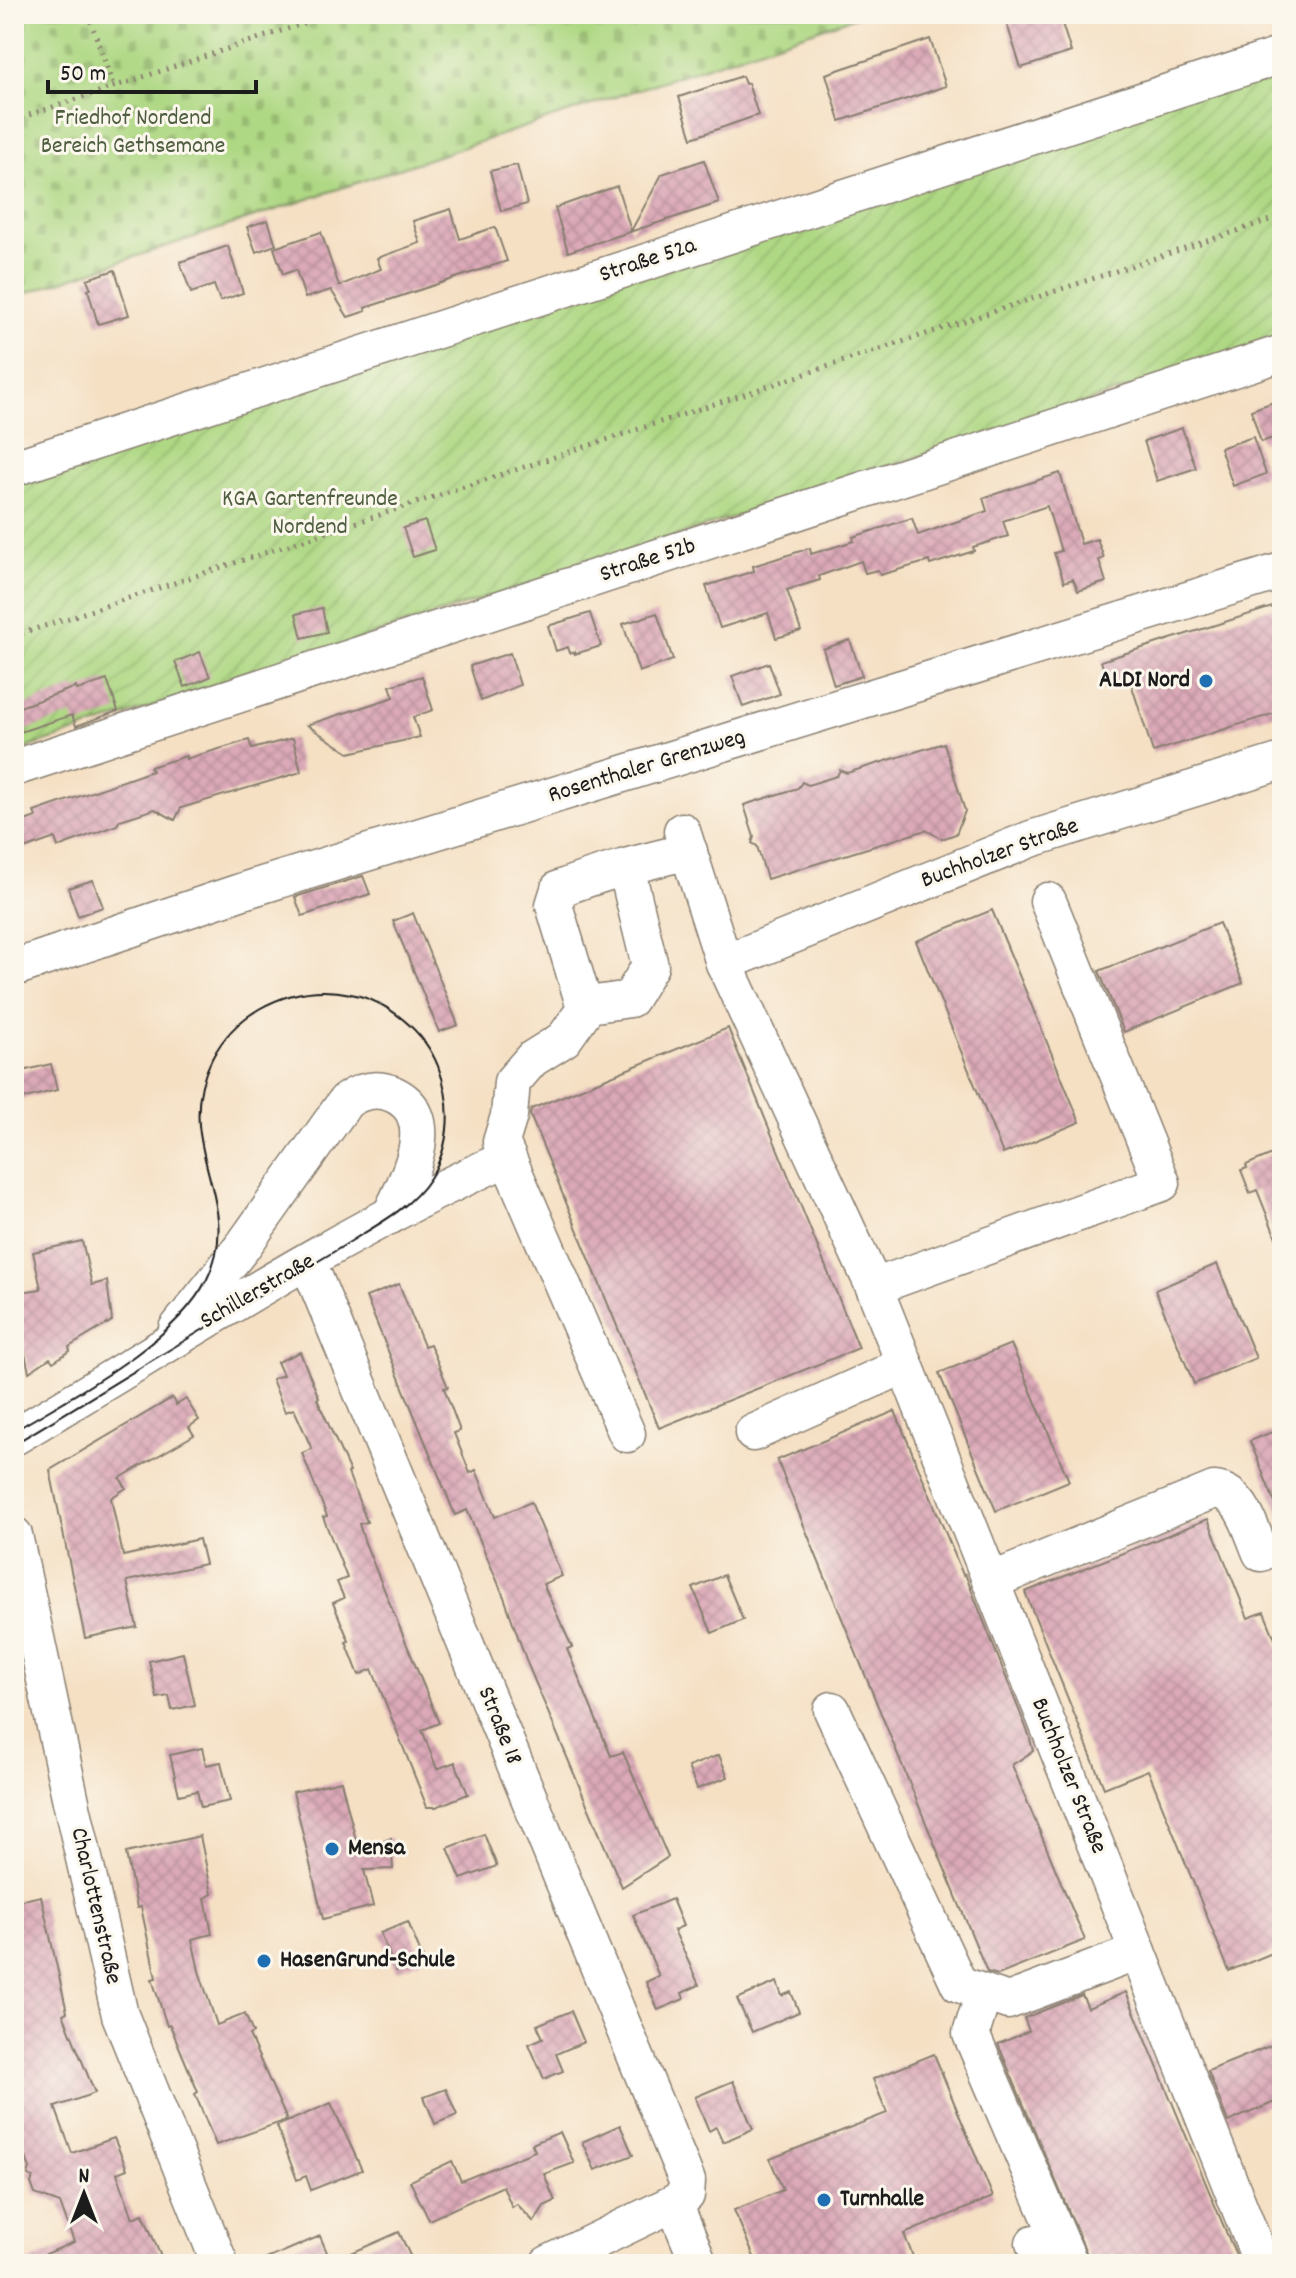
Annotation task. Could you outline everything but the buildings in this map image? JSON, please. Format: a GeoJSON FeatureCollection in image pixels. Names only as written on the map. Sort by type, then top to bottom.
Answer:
{"type":"FeatureCollection","features":[{"type":"Feature","properties":{"kind":"street","name":"Straße 52a"},"geometry":{"type":"LineString","coordinates":[[14,468],[1282,55]]}},
{"type":"Feature","properties":{"kind":"street","name":"Straße 52b"},"geometry":{"type":"LineString","coordinates":[[14,768],[1282,353]]}},
{"type":"Feature","properties":{"kind":"street","name":"Rosenthaler Grenzweg"},"geometry":{"type":"LineString","coordinates":[[14,968],[246,890],[1282,571]]}},
{"type":"Feature","properties":{"kind":"street","name":"Buchholzer Straße"},"geometry":{"type":"LineString","coordinates":[[724,963],[1031,839],[1282,761]]}},
{"type":"Feature","properties":{"kind":"street","name":"Buchholzer Straße"},"geometry":{"type":"LineString","coordinates":[[626,867],[685,840],[724,963],[874,1287],[1262,2264]]}},
{"type":"Feature","properties":{"kind":"street"},"geometry":{"type":"LineString","coordinates":[[588,1005],[583,1001],[554,905],[559,889],[626,867],[650,966],[630,999],[588,1005],[564,1039],[532,1059],[512,1082],[509,1116],[501,1142],[627,1434]]}},
{"type":"Feature","properties":{"kind":"street"},"geometry":{"type":"LineString","coordinates":[[874,1287],[1162,1183],[1048,901]]}},
{"type":"Feature","properties":{"kind":"street"},"geometry":{"type":"LineString","coordinates":[[164,1346],[243,1246],[346,1101],[362,1092],[384,1091],[396,1096],[406,1103],[417,1128],[418,1145],[412,1165],[390,1216]]}},
{"type":"Feature","properties":{"kind":"street","name":"Schillerstraße"},"geometry":{"type":"LineString","coordinates":[[14,1437],[308,1262],[390,1216],[508,1158]]}},
{"type":"Feature","properties":{"kind":"street","name":"Straße 18"},"geometry":{"type":"LineString","coordinates":[[308,1262],[687,2181],[681,2196],[699,2264]]}},
{"type":"Feature","properties":{"kind":"street"},"geometry":{"type":"LineString","coordinates":[[753,1433],[905,1365]]}},
{"type":"Feature","properties":{"kind":"street"},"geometry":{"type":"LineString","coordinates":[[991,1581],[1214,1490],[1235,1497],[1261,1553]]}},
{"type":"Feature","properties":{"kind":"street","name":"Charlottenstraße"},"geometry":{"type":"LineString","coordinates":[[14,1535],[120,2015],[220,2264]]}},
{"type":"Feature","properties":{"kind":"street"},"geometry":{"type":"LineString","coordinates":[[832,1710],[959,1984],[1008,2001],[1138,1952]]}},
{"type":"Feature","properties":{"kind":"street"},"geometry":{"type":"LineString","coordinates":[[984,1993],[971,2034],[1070,2264]]}},
{"type":"Feature","properties":{"kind":"street"},"geometry":{"type":"LineString","coordinates":[[548,2264],[681,2196]]}},
{"type":"Feature","properties":{"kind":"path"},"geometry":{"type":"LineString","coordinates":[[88,14],[114,87]]}},
{"type":"Feature","properties":{"kind":"path"},"geometry":{"type":"LineString","coordinates":[[14,120],[332,14]]}},
{"type":"Feature","properties":{"kind":"path"},"geometry":{"type":"LineString","coordinates":[[14,636],[1282,216]]}},
{"type":"Feature","properties":{"kind":"green space","name":"Friedhof Nordend Bereich Gethsemane"},"geometry":{"type":"Polygon","coordinates":[[[14,14],[864,14],[14,297],[14,14]]]}},
{"type":"Feature","properties":{"kind":"green space","name":"KGA Gartenfreunde Nordend"},"geometry":{"type":"Polygon","coordinates":[[[1282,55],[1282,338],[14,752],[14,468],[1282,55]]]}},
{"type":"Feature","properties":{"kind":"tram line"},"geometry":{"type":"LineString","coordinates":[[14,1431],[93,1384],[148,1346],[172,1325],[207,1279],[215,1258],[218,1220],[202,1145],[199,1108],[205,1074],[212,1058],[232,1031],[244,1019],[270,1003],[292,995],[327,991],[351,994],[378,1003],[414,1030],[438,1066],[446,1094],[448,1123],[437,1165],[415,1197],[377,1225],[14,1444]]}},
{"type":"Feature","properties":{"kind":"place","name":"ALDI Nord"},"geometry":{"type":"Point","coordinates":[1206,681]}},
{"type":"Feature","properties":{"kind":"place","name":"Mensa"},"geometry":{"type":"Point","coordinates":[332,1849]}},
{"type":"Feature","properties":{"kind":"place","name":"HasenGrund-Schule"},"geometry":{"type":"Point","coordinates":[264,1961]}},
{"type":"Feature","properties":{"kind":"place","name":"Turnhalle"},"geometry":{"type":"Point","coordinates":[824,2200]}}]}
